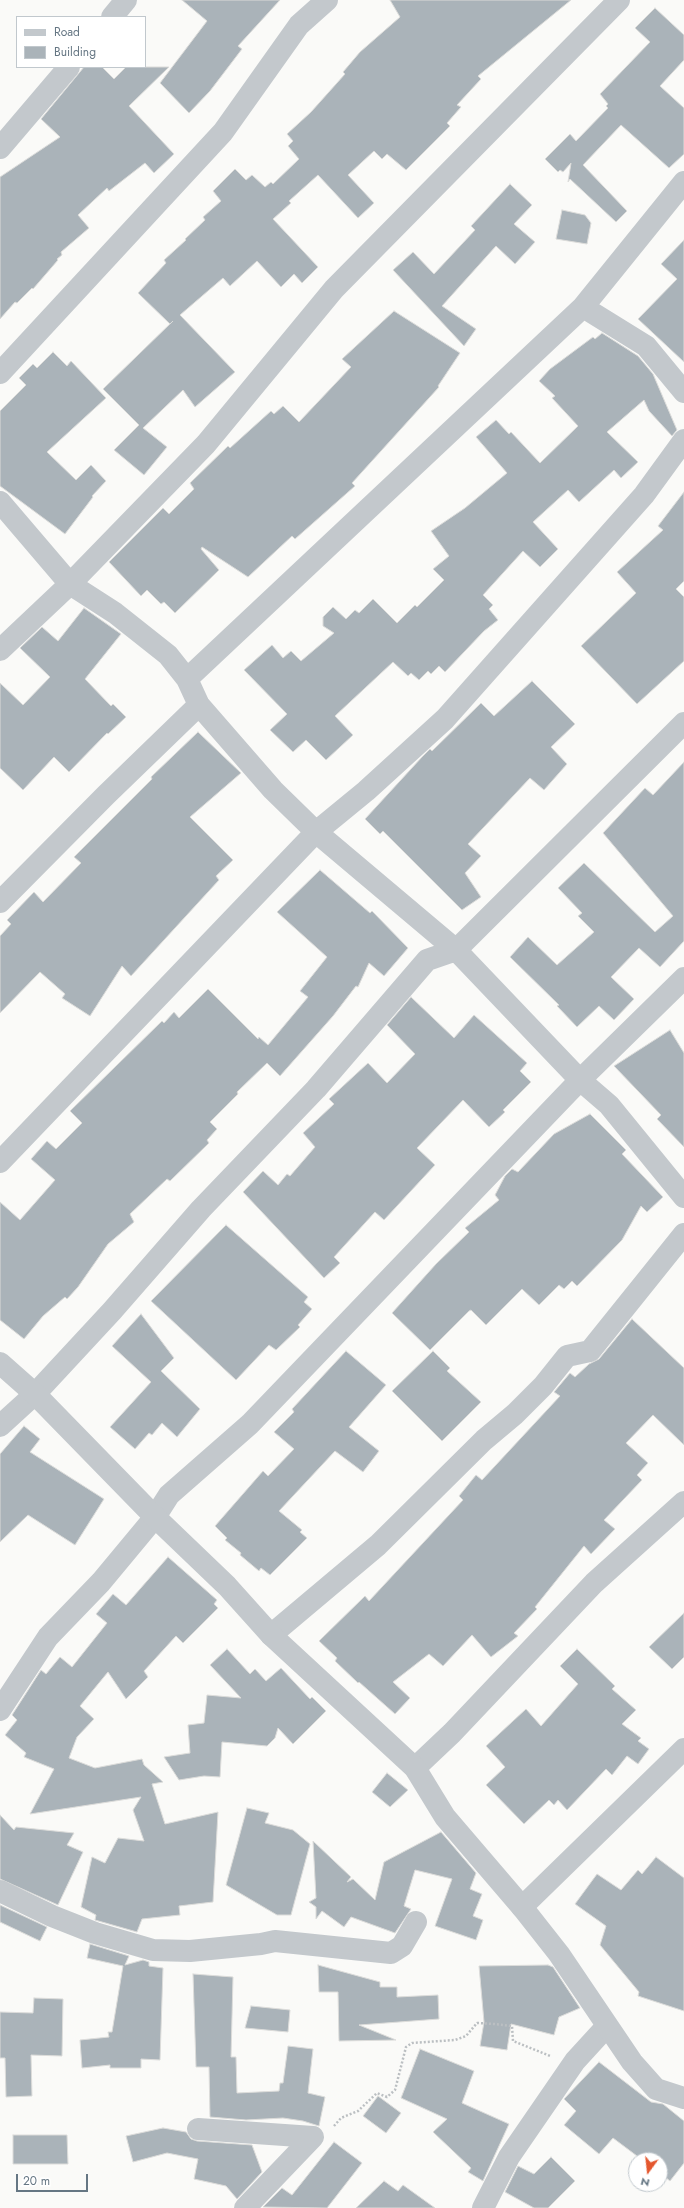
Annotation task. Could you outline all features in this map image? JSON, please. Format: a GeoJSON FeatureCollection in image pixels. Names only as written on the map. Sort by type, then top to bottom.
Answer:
{"type":"FeatureCollection","features":[{"type":"Feature","properties":{"kind":"street"},"geometry":{"type":"LineString","coordinates":[[113,16],[126,0]]}},
{"type":"Feature","properties":{"kind":"street"},"geometry":{"type":"LineString","coordinates":[[0,372],[223,132],[299,25],[327,0]]}},
{"type":"Feature","properties":{"kind":"street"},"geometry":{"type":"LineString","coordinates":[[0,650],[70,584],[206,444],[334,289],[619,0]]}},
{"type":"Feature","properties":{"kind":"street"},"geometry":{"type":"LineString","coordinates":[[0,148],[68,68]]}},
{"type":"Feature","properties":{"kind":"street"},"geometry":{"type":"LineString","coordinates":[[187,679],[583,306],[684,182]]}},
{"type":"Feature","properties":{"kind":"street"},"geometry":{"type":"LineString","coordinates":[[583,306],[646,346],[684,392]]}},
{"type":"Feature","properties":{"kind":"street"},"geometry":{"type":"LineString","coordinates":[[0,1162],[316,832],[366,791],[445,719],[644,495],[684,440]]}},
{"type":"Feature","properties":{"kind":"street"},"geometry":{"type":"LineString","coordinates":[[0,502],[70,584],[115,613],[168,655],[187,679],[200,706],[274,790],[316,832],[456,950],[580,1080],[609,1105],[684,1197]]}},
{"type":"Feature","properties":{"kind":"street"},"geometry":{"type":"LineString","coordinates":[[0,902],[106,794],[200,706]]}},
{"type":"Feature","properties":{"kind":"street"},"geometry":{"type":"LineString","coordinates":[[0,1426],[35,1394],[112,1312],[200,1209],[316,1089],[426,960],[456,950],[684,723]]}},
{"type":"Feature","properties":{"kind":"street"},"geometry":{"type":"LineString","coordinates":[[0,1710],[48,1637],[101,1582],[155,1517],[169,1495],[250,1424],[580,1080],[684,978]]}},
{"type":"Feature","properties":{"kind":"street"},"geometry":{"type":"LineString","coordinates":[[271,1635],[378,1544],[484,1440],[515,1414],[544,1386],[568,1356],[590,1351],[684,1234]]}},
{"type":"Feature","properties":{"kind":"street"},"geometry":{"type":"LineString","coordinates":[[0,1363],[35,1394],[155,1517],[227,1586],[271,1635],[416,1768],[445,1816],[522,1907],[559,1954],[632,2062],[656,2089],[684,2098]]}},
{"type":"Feature","properties":{"kind":"street"},"geometry":{"type":"LineString","coordinates":[[416,1768],[452,1733],[594,1583],[684,1502]]}},
{"type":"Feature","properties":{"kind":"street"},"geometry":{"type":"LineString","coordinates":[[522,1907],[684,1749]]}},
{"type":"Feature","properties":{"kind":"street"},"geometry":{"type":"LineString","coordinates":[[0,1890],[52,1916],[95,1933],[153,1950],[197,1950],[261,1944],[275,1941],[391,1953],[402,1946],[416,1922]]}},
{"type":"Feature","properties":{"kind":"street"},"geometry":{"type":"LineString","coordinates":[[483,2208],[509,2157],[575,2061],[607,2026]]}},
{"type":"Feature","properties":{"kind":"street"},"geometry":{"type":"LineString","coordinates":[[198,2129],[313,2137]]}},
{"type":"Feature","properties":{"kind":"street"},"geometry":{"type":"LineString","coordinates":[[245,2208],[313,2137]]}},
{"type":"Feature","properties":{"kind":"path"},"geometry":{"type":"LineString","coordinates":[[313,2137],[323,2135],[341,2118],[358,2111],[376,2093],[387,2098],[395,2090],[406,2047],[412,2043],[455,2040],[466,2036],[478,2023],[512,2026],[513,2041],[546,2055],[575,2061]]}},
{"type":"Feature","properties":{"kind":"building"},"geometry":{"type":"Polygon","coordinates":[[[182,0],[280,0],[238,46],[242,49],[210,91],[189,113],[160,83],[207,21],[182,0]]]}},
{"type":"Feature","properties":{"kind":"building"},"geometry":{"type":"Polygon","coordinates":[[[390,0],[571,0],[478,76],[481,79],[457,105],[461,107],[447,123],[450,126],[406,170],[387,154],[382,159],[374,151],[348,175],[374,203],[358,218],[318,175],[289,201],[291,203],[273,219],[318,267],[302,283],[294,274],[281,287],[257,261],[230,286],[223,278],[180,315],[235,372],[195,407],[183,390],[143,428],[167,447],[144,475],[114,450],[139,425],[103,389],[170,324],[138,293],[166,263],[164,260],[186,240],[185,239],[205,220],[203,217],[221,201],[213,191],[235,169],[246,180],[252,175],[265,187],[271,182],[273,184],[299,159],[288,146],[293,141],[287,134],[311,112],[345,74],[343,72],[360,52],[400,17],[390,0]]]}},
{"type":"Feature","properties":{"kind":"building"},"geometry":{"type":"Polygon","coordinates":[[[655,8],[684,35],[684,60],[660,86],[684,108],[684,154],[669,168],[621,125],[583,165],[627,211],[616,222],[570,179],[568,182],[571,163],[563,172],[560,170],[558,172],[545,159],[570,134],[576,141],[608,108],[606,106],[608,104],[600,94],[650,42],[635,28],[655,8]]]}},
{"type":"Feature","properties":{"kind":"building"},"geometry":{"type":"Polygon","coordinates":[[[169,67],[129,106],[174,154],[154,173],[145,163],[109,191],[107,188],[78,215],[89,228],[61,252],[62,255],[57,259],[58,260],[33,289],[32,288],[17,303],[15,302],[0,319],[0,177],[60,137],[41,119],[83,68],[103,68],[114,79],[125,68],[169,67]]]}},
{"type":"Feature","properties":{"kind":"building"},"geometry":{"type":"Polygon","coordinates":[[[510,184],[532,205],[514,224],[535,242],[515,264],[496,246],[442,306],[476,329],[464,346],[393,270],[413,252],[434,274],[475,230],[471,226],[510,184]]]}},
{"type":"Feature","properties":{"kind":"building"},"geometry":{"type":"Polygon","coordinates":[[[562,210],[585,215],[591,223],[587,244],[556,239],[562,210]]]}},
{"type":"Feature","properties":{"kind":"building"},"geometry":{"type":"Polygon","coordinates":[[[684,240],[684,362],[638,319],[677,279],[661,264],[684,240]]]}},
{"type":"Feature","properties":{"kind":"building"},"geometry":{"type":"Polygon","coordinates":[[[394,311],[460,353],[438,386],[439,387],[352,483],[355,486],[295,539],[292,536],[248,577],[202,547],[201,549],[219,570],[175,613],[164,602],[161,604],[147,590],[141,596],[109,562],[163,508],[169,514],[194,489],[190,483],[228,446],[230,448],[271,411],[274,414],[283,406],[299,422],[351,367],[342,359],[394,311]]]}},
{"type":"Feature","properties":{"kind":"building"},"geometry":{"type":"Polygon","coordinates":[[[602,333],[638,356],[653,374],[677,430],[672,436],[649,411],[644,400],[607,432],[638,462],[621,478],[614,470],[579,502],[568,490],[533,522],[558,549],[540,567],[523,551],[483,595],[493,605],[489,609],[498,620],[484,631],[445,672],[439,666],[431,674],[428,671],[419,680],[411,673],[408,676],[393,662],[335,716],[353,735],[326,760],[306,740],[293,752],[270,730],[287,714],[244,670],[272,645],[283,658],[291,651],[301,661],[334,633],[323,626],[323,617],[333,607],[346,619],[355,610],[359,613],[373,599],[397,623],[415,605],[417,607],[444,580],[433,569],[449,556],[431,531],[465,508],[507,473],[476,437],[496,420],[509,434],[511,432],[540,463],[578,426],[552,398],[555,396],[539,381],[550,369],[593,337],[595,339],[602,333]]]}},
{"type":"Feature","properties":{"kind":"building"},"geometry":{"type":"Polygon","coordinates":[[[53,352],[67,366],[71,361],[106,398],[47,452],[76,480],[91,465],[106,481],[92,496],[93,497],[65,534],[0,486],[0,411],[26,385],[19,378],[33,364],[37,368],[53,352]]]}},
{"type":"Feature","properties":{"kind":"building"},"geometry":{"type":"Polygon","coordinates":[[[684,492],[684,581],[676,589],[684,597],[684,661],[637,704],[581,646],[636,593],[617,572],[663,530],[658,526],[684,492]]]}},
{"type":"Feature","properties":{"kind":"building"},"geometry":{"type":"Polygon","coordinates":[[[84,608],[121,634],[85,679],[111,706],[113,704],[126,717],[108,734],[107,733],[69,772],[54,757],[23,790],[0,768],[0,683],[23,705],[50,677],[20,648],[42,627],[58,641],[84,608]]]}},
{"type":"Feature","properties":{"kind":"building"},"geometry":{"type":"Polygon","coordinates":[[[532,681],[575,724],[551,747],[567,764],[544,790],[530,778],[468,844],[481,856],[465,873],[481,897],[462,910],[383,831],[380,834],[365,819],[430,749],[432,751],[481,703],[494,716],[532,681]]]}},
{"type":"Feature","properties":{"kind":"building"},"geometry":{"type":"Polygon","coordinates":[[[198,732],[241,773],[190,817],[233,860],[216,876],[219,880],[131,976],[122,966],[90,1016],[62,998],[65,994],[40,972],[0,1013],[0,936],[11,924],[7,920],[34,892],[43,902],[81,863],[74,857],[152,779],[151,777],[198,732]]]}},
{"type":"Feature","properties":{"kind":"building"},"geometry":{"type":"Polygon","coordinates":[[[684,762],[684,941],[660,967],[639,948],[611,977],[634,999],[614,1020],[599,1006],[577,1027],[557,1006],[559,1005],[510,957],[528,937],[557,965],[594,932],[578,916],[582,913],[558,888],[584,863],[655,932],[673,916],[603,833],[645,788],[653,795],[684,762]]]}},
{"type":"Feature","properties":{"kind":"building"},"geometry":{"type":"Polygon","coordinates":[[[320,870],[370,913],[372,911],[408,948],[384,976],[369,963],[358,987],[356,986],[333,1016],[280,1076],[267,1063],[237,1092],[238,1094],[210,1122],[217,1129],[207,1140],[209,1143],[170,1181],[167,1179],[130,1214],[134,1222],[108,1244],[78,1287],[67,1299],[65,1297],[43,1316],[24,1339],[0,1320],[0,1202],[20,1220],[55,1180],[31,1159],[47,1141],[56,1149],[82,1123],[70,1111],[162,1021],[164,1023],[174,1012],[179,1018],[208,989],[258,1039],[259,1037],[268,1045],[308,997],[300,991],[327,957],[277,912],[320,870]]]}},
{"type":"Feature","properties":{"kind":"building"},"geometry":{"type":"Polygon","coordinates":[[[411,997],[454,1038],[474,1015],[527,1063],[520,1071],[531,1082],[503,1110],[505,1112],[489,1127],[463,1100],[417,1148],[435,1165],[384,1220],[375,1212],[334,1257],[340,1263],[324,1278],[243,1192],[263,1171],[278,1185],[287,1174],[290,1176],[315,1147],[303,1133],[334,1104],[329,1099],[368,1063],[387,1083],[415,1054],[387,1025],[411,997]]]}},
{"type":"Feature","properties":{"kind":"building"},"geometry":{"type":"Polygon","coordinates":[[[670,1030],[684,1053],[684,1147],[657,1119],[661,1115],[614,1066],[670,1030]]]}},
{"type":"Feature","properties":{"kind":"building"},"geometry":{"type":"Polygon","coordinates":[[[590,1114],[626,1150],[622,1154],[663,1197],[647,1212],[641,1206],[622,1240],[577,1286],[572,1281],[564,1289],[559,1285],[539,1305],[522,1289],[486,1325],[471,1310],[430,1350],[392,1313],[436,1264],[469,1232],[465,1228],[499,1200],[495,1195],[505,1176],[512,1169],[518,1172],[554,1134],[590,1114]]]}},
{"type":"Feature","properties":{"kind":"building"},"geometry":{"type":"Polygon","coordinates":[[[226,1225],[308,1297],[304,1302],[312,1309],[298,1325],[300,1327],[276,1350],[269,1345],[236,1380],[151,1301],[226,1225]]]}},
{"type":"Feature","properties":{"kind":"building"},"geometry":{"type":"Polygon","coordinates":[[[141,1314],[174,1358],[161,1371],[200,1409],[177,1437],[162,1423],[152,1435],[149,1433],[135,1449],[110,1427],[151,1382],[112,1346],[141,1314]]]}},
{"type":"Feature","properties":{"kind":"building"},"geometry":{"type":"Polygon","coordinates":[[[632,1319],[684,1368],[684,1445],[653,1415],[626,1443],[648,1463],[637,1475],[642,1480],[604,1520],[615,1529],[591,1554],[584,1546],[535,1607],[537,1609],[514,1633],[518,1636],[491,1657],[472,1635],[443,1666],[429,1654],[393,1682],[410,1698],[395,1714],[359,1682],[358,1683],[335,1661],[337,1658],[319,1641],[365,1596],[369,1601],[463,1500],[459,1496],[476,1475],[482,1480],[560,1396],[554,1392],[570,1373],[575,1377],[589,1364],[599,1359],[632,1319]]]}},
{"type":"Feature","properties":{"kind":"building"},"geometry":{"type":"Polygon","coordinates":[[[346,1351],[386,1385],[349,1427],[379,1451],[363,1472],[335,1451],[279,1511],[302,1530],[300,1532],[307,1538],[270,1575],[261,1568],[259,1571],[225,1540],[227,1538],[215,1526],[263,1471],[268,1476],[294,1449],[274,1432],[294,1412],[292,1409],[346,1351]]]}},
{"type":"Feature","properties":{"kind":"building"},"geometry":{"type":"Polygon","coordinates":[[[433,1351],[450,1368],[447,1371],[481,1402],[442,1441],[392,1391],[433,1351]]]}},
{"type":"Feature","properties":{"kind":"building"},"geometry":{"type":"Polygon","coordinates":[[[24,1426],[40,1439],[30,1452],[104,1499],[75,1545],[28,1515],[0,1542],[0,1454],[24,1426]]]}},
{"type":"Feature","properties":{"kind":"building"},"geometry":{"type":"Polygon","coordinates":[[[168,1557],[217,1600],[214,1604],[218,1608],[183,1643],[176,1636],[144,1671],[148,1677],[126,1699],[108,1672],[80,1706],[94,1719],[77,1737],[69,1758],[95,1768],[142,1759],[144,1765],[163,1782],[152,1784],[165,1824],[218,1812],[213,1902],[179,1906],[180,1915],[142,1919],[137,1932],[95,1920],[96,1915],[81,1907],[92,1857],[105,1863],[118,1838],[144,1841],[133,1810],[141,1797],[30,1814],[54,1769],[24,1757],[26,1753],[5,1735],[17,1720],[12,1715],[41,1670],[46,1674],[60,1657],[72,1667],[107,1623],[96,1614],[113,1594],[126,1605],[168,1557]]]}},
{"type":"Feature","properties":{"kind":"building"},"geometry":{"type":"Polygon","coordinates":[[[684,1613],[684,1657],[672,1669],[649,1647],[684,1613]]]}},
{"type":"Feature","properties":{"kind":"building"},"geometry":{"type":"Polygon","coordinates":[[[227,1649],[250,1674],[255,1669],[266,1681],[281,1668],[310,1699],[312,1697],[326,1711],[293,1744],[278,1728],[275,1738],[267,1746],[222,1742],[220,1777],[204,1776],[179,1780],[164,1757],[190,1753],[188,1725],[204,1723],[207,1695],[241,1698],[210,1665],[227,1649]]]}},
{"type":"Feature","properties":{"kind":"building"},"geometry":{"type":"Polygon","coordinates":[[[577,1649],[615,1686],[612,1689],[636,1710],[622,1724],[641,1738],[638,1741],[649,1749],[638,1764],[627,1756],[612,1775],[606,1769],[567,1810],[558,1800],[554,1805],[549,1800],[524,1824],[486,1785],[505,1767],[486,1746],[526,1709],[541,1726],[578,1684],[560,1666],[577,1649]]]}},
{"type":"Feature","properties":{"kind":"building"},"geometry":{"type":"Polygon","coordinates":[[[387,1773],[408,1790],[390,1807],[372,1792],[387,1773]]]}},
{"type":"Feature","properties":{"kind":"building"},"geometry":{"type":"Polygon","coordinates":[[[247,1808],[269,1813],[265,1823],[293,1830],[310,1844],[291,1915],[277,1915],[226,1885],[247,1808]]]}},
{"type":"Feature","properties":{"kind":"building"},"geometry":{"type":"Polygon","coordinates":[[[0,1815],[14,1830],[16,1827],[74,1833],[67,1845],[83,1852],[58,1905],[0,1879],[0,1815]]]}},
{"type":"Feature","properties":{"kind":"building"},"geometry":{"type":"Polygon","coordinates":[[[441,1832],[476,1873],[470,1889],[482,1894],[473,1916],[483,1920],[476,1940],[435,1926],[452,1879],[415,1870],[404,1906],[411,1909],[395,1933],[351,1917],[344,1927],[322,1911],[316,1919],[316,1907],[309,1902],[316,1898],[313,1841],[351,1877],[347,1882],[353,1879],[375,1900],[384,1862],[441,1832]]]}},
{"type":"Feature","properties":{"kind":"building"},"geometry":{"type":"Polygon","coordinates":[[[656,1857],[684,1878],[684,2011],[638,1996],[639,1992],[600,1945],[606,1926],[575,1904],[597,1874],[621,1890],[638,1870],[642,1874],[656,1857]]]}},
{"type":"Feature","properties":{"kind":"building"},"geometry":{"type":"Polygon","coordinates":[[[0,1905],[47,1927],[40,1941],[0,1922],[0,1905]]]}},
{"type":"Feature","properties":{"kind":"building"},"geometry":{"type":"Polygon","coordinates":[[[90,1944],[129,1956],[125,1965],[143,1960],[149,1962],[149,1966],[163,1968],[160,2060],[141,2059],[141,2068],[110,2068],[110,2065],[82,2068],[80,2040],[109,2037],[108,2032],[112,2032],[123,1966],[87,1958],[90,1944]]]}},
{"type":"Feature","properties":{"kind":"building"},"geometry":{"type":"Polygon","coordinates":[[[318,1965],[380,1982],[380,1987],[397,1987],[397,1997],[438,1995],[439,2019],[359,2025],[396,2040],[339,2041],[338,1992],[319,1992],[318,1965]]]}},
{"type":"Feature","properties":{"kind":"building"},"geometry":{"type":"Polygon","coordinates":[[[548,1965],[553,1967],[580,2008],[559,2017],[554,2035],[511,2024],[507,2050],[480,2046],[484,2022],[479,1966],[548,1965]]]}},
{"type":"Feature","properties":{"kind":"building"},"geometry":{"type":"Polygon","coordinates":[[[193,1974],[233,1977],[231,2057],[236,2057],[237,2093],[279,2091],[280,2083],[283,2083],[288,2046],[313,2049],[308,2093],[325,2097],[319,2126],[303,2121],[283,2118],[246,2120],[210,2117],[209,2067],[196,2067],[193,1974]]]}},
{"type":"Feature","properties":{"kind":"building"},"geometry":{"type":"Polygon","coordinates":[[[34,1998],[63,1999],[62,2056],[31,2055],[32,2096],[6,2097],[5,2058],[0,2058],[0,2012],[33,2013],[34,1998]]]}},
{"type":"Feature","properties":{"kind":"building"},"geometry":{"type":"Polygon","coordinates":[[[251,2006],[290,2010],[288,2032],[245,2028],[251,2006]]]}},
{"type":"Feature","properties":{"kind":"building"},"geometry":{"type":"Polygon","coordinates":[[[420,2049],[474,2071],[462,2103],[509,2124],[483,2181],[468,2172],[471,2168],[433,2132],[447,2119],[401,2098],[420,2049]]]}},
{"type":"Feature","properties":{"kind":"building"},"geometry":{"type":"Polygon","coordinates":[[[599,2062],[651,2102],[663,2104],[684,2121],[684,2163],[670,2181],[668,2179],[668,2152],[632,2152],[613,2138],[599,2154],[564,2125],[576,2111],[564,2099],[599,2062]]]}},
{"type":"Feature","properties":{"kind":"building"},"geometry":{"type":"Polygon","coordinates":[[[378,2096],[401,2113],[386,2133],[363,2116],[378,2096]]]}},
{"type":"Feature","properties":{"kind":"building"},"geometry":{"type":"Polygon","coordinates":[[[163,2128],[186,2132],[191,2139],[197,2141],[252,2145],[262,2172],[237,2199],[226,2186],[194,2179],[198,2159],[167,2153],[133,2162],[126,2136],[163,2128]]]}},
{"type":"Feature","properties":{"kind":"building"},"geometry":{"type":"Polygon","coordinates":[[[13,2135],[67,2135],[68,2164],[13,2164],[13,2135]]]}},
{"type":"Feature","properties":{"kind":"building"},"geometry":{"type":"Polygon","coordinates":[[[334,2142],[362,2163],[327,2208],[263,2207],[282,2188],[292,2195],[334,2142]]]}},
{"type":"Feature","properties":{"kind":"building"},"geometry":{"type":"Polygon","coordinates":[[[551,2157],[575,2181],[548,2208],[534,2208],[505,2192],[518,2166],[534,2174],[551,2157]]]}},
{"type":"Feature","properties":{"kind":"building"},"geometry":{"type":"Polygon","coordinates":[[[384,2181],[398,2191],[403,2185],[435,2208],[356,2208],[384,2181]]]}}]}
